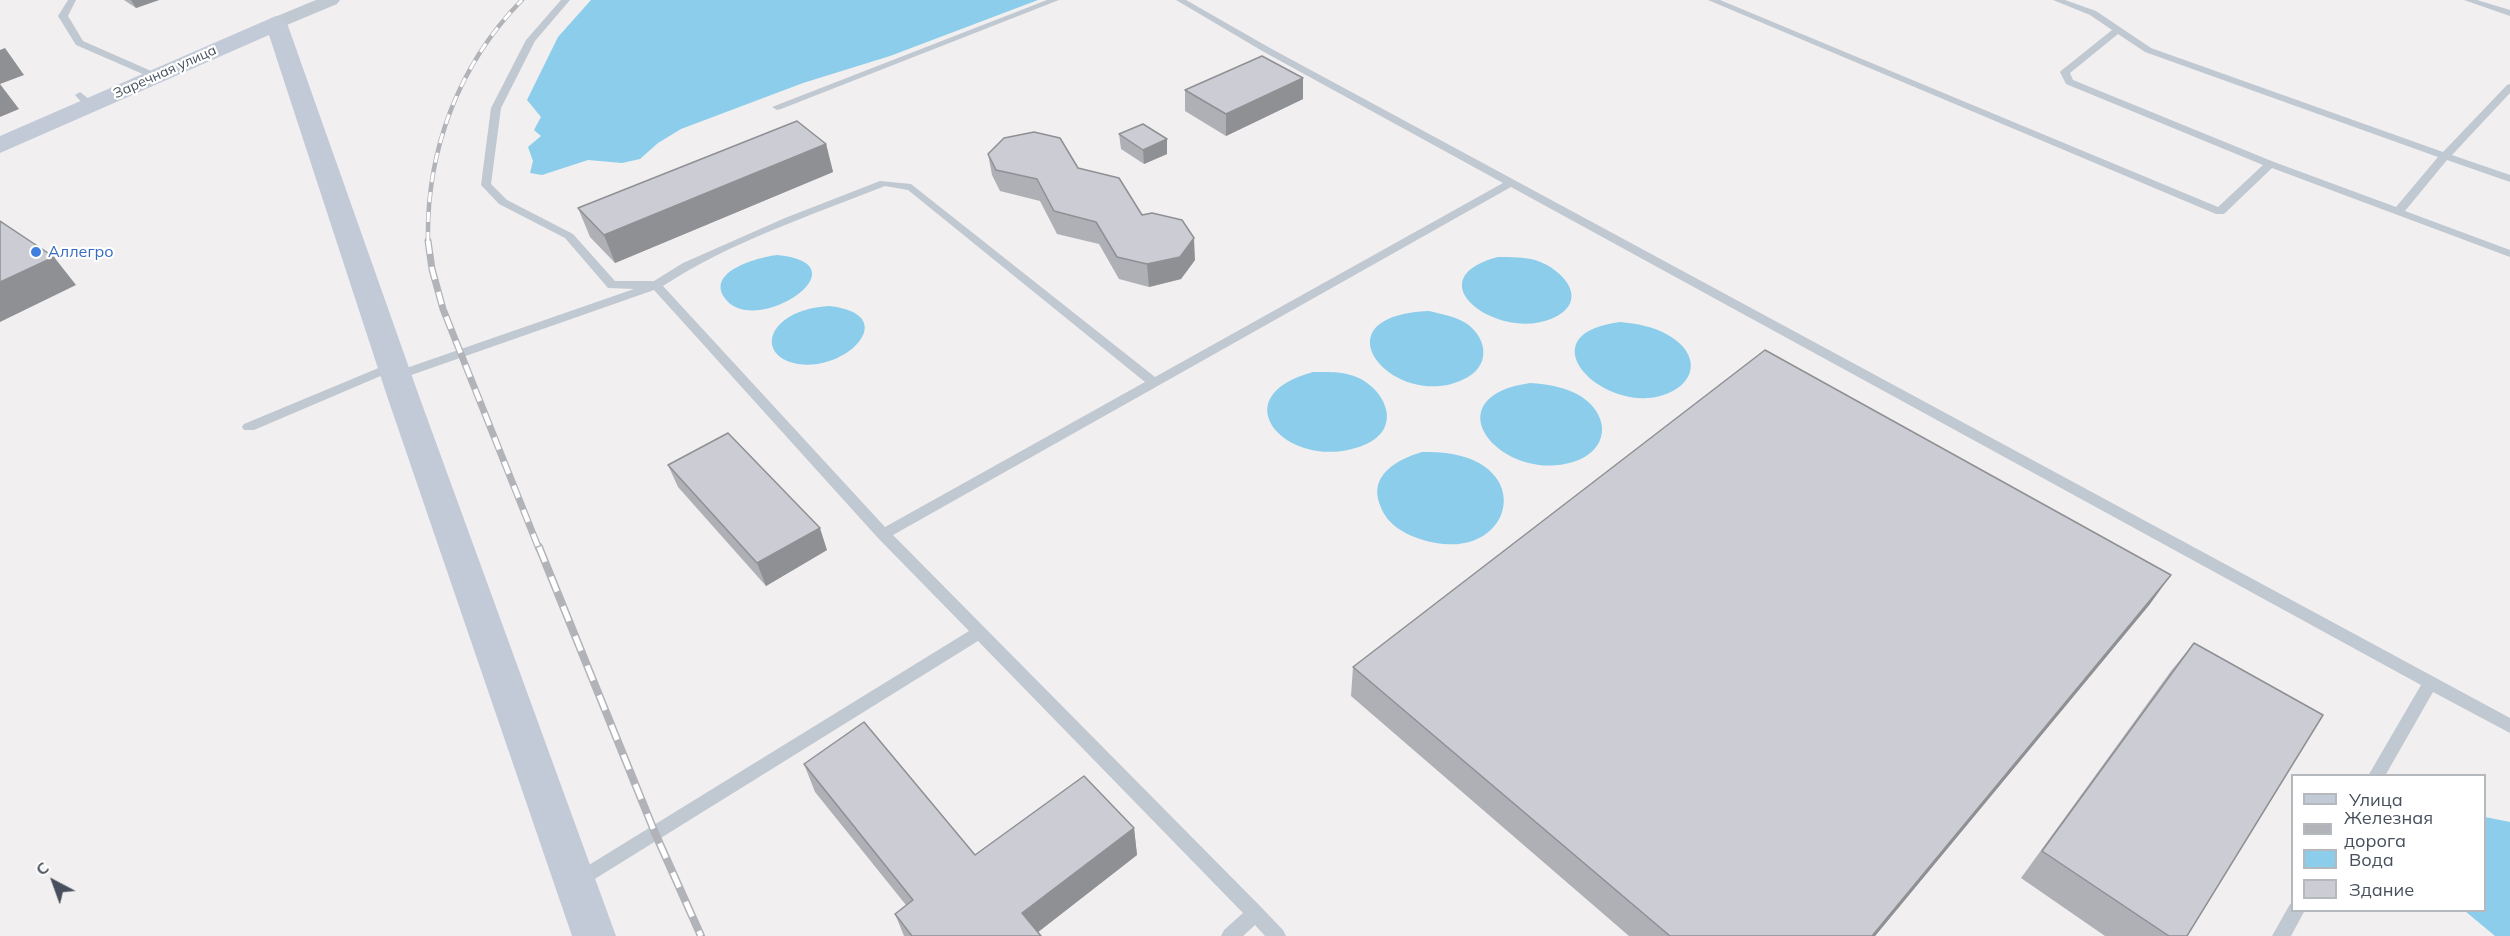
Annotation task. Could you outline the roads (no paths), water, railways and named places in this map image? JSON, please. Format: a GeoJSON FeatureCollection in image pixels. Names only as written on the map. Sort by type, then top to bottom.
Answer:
{"type":"FeatureCollection","features":[{"type":"Feature","properties":{"kind":"street","name":"Заречная улица"},"geometry":{"type":"LineString","coordinates":[[0,145],[85,100],[155,76],[331,0]]}},
{"type":"Feature","properties":{"kind":"street"},"geometry":{"type":"LineString","coordinates":[[276,23],[394,371],[594,936]]}},
{"type":"Feature","properties":{"kind":"lane"},"geometry":{"type":"LineString","coordinates":[[72,0],[63,16],[79,42],[155,76]]}},
{"type":"Feature","properties":{"kind":"lane"},"geometry":{"type":"LineString","coordinates":[[566,0],[531,40],[496,108],[486,185],[503,202],[569,236],[612,285],[657,285],[883,534],[1277,936]]}},
{"type":"Feature","properties":{"kind":"lane"},"geometry":{"type":"LineString","coordinates":[[777,107],[1056,0]]}},
{"type":"Feature","properties":{"kind":"lane"},"geometry":{"type":"LineString","coordinates":[[1180,0],[1267,50],[2510,726]]}},
{"type":"Feature","properties":{"kind":"lane"},"geometry":{"type":"LineString","coordinates":[[1712,0],[2220,212],[2270,164]]}},
{"type":"Feature","properties":{"kind":"lane"},"geometry":{"type":"LineString","coordinates":[[2057,0],[2093,13],[2148,50],[2510,179]]}},
{"type":"Feature","properties":{"kind":"lane"},"geometry":{"type":"LineString","coordinates":[[2468,0],[2510,14]]}},
{"type":"Feature","properties":{"kind":"lane"},"geometry":{"type":"LineString","coordinates":[[2118,30],[2065,72],[2069,82],[2270,164],[2510,254]]}},
{"type":"Feature","properties":{"kind":"lane"},"geometry":{"type":"LineString","coordinates":[[2398,212],[2445,156],[2510,87]]}},
{"type":"Feature","properties":{"kind":"lane"},"geometry":{"type":"LineString","coordinates":[[249,427],[394,371],[657,285],[687,265],[789,220],[884,183],[911,187],[1153,382]]}},
{"type":"Feature","properties":{"kind":"lane"},"geometry":{"type":"LineString","coordinates":[[883,534],[1511,183]]}},
{"type":"Feature","properties":{"kind":"lane"},"geometry":{"type":"LineString","coordinates":[[576,883],[978,633]]}},
{"type":"Feature","properties":{"kind":"lane"},"geometry":{"type":"LineString","coordinates":[[2377,774],[2432,682]]}},
{"type":"Feature","properties":{"kind":"lane"},"geometry":{"type":"LineString","coordinates":[[2281,936],[2295,912]]}},
{"type":"Feature","properties":{"kind":"lane"},"geometry":{"type":"LineString","coordinates":[[1230,936],[1255,913]]}},
{"type":"Feature","properties":{"kind":"water"},"geometry":{"type":"Polygon","coordinates":[[[591,0],[1038,0],[890,56],[803,83],[681,129],[658,143],[640,159],[622,163],[588,160],[542,175],[530,173],[533,161],[528,147],[541,136],[534,130],[541,117],[527,100],[558,37],[591,0]]]}},
{"type":"Feature","properties":{"kind":"water"},"geometry":{"type":"Polygon","coordinates":[[[777,255],[803,261],[812,272],[808,284],[796,296],[778,305],[757,310],[738,308],[724,297],[721,288],[723,279],[729,272],[749,262],[777,255]]]}},
{"type":"Feature","properties":{"kind":"water"},"geometry":{"type":"Polygon","coordinates":[[[1498,257],[1535,260],[1546,264],[1564,278],[1572,295],[1570,304],[1563,312],[1551,319],[1529,324],[1508,322],[1488,315],[1472,304],[1463,292],[1463,279],[1474,267],[1498,257]]]}},
{"type":"Feature","properties":{"kind":"water"},"geometry":{"type":"Polygon","coordinates":[[[829,306],[851,311],[862,320],[865,330],[860,341],[849,351],[834,359],[816,364],[798,364],[780,357],[772,345],[772,338],[780,324],[803,311],[829,306]]]}},
{"type":"Feature","properties":{"kind":"water"},"geometry":{"type":"Polygon","coordinates":[[[1429,311],[1460,320],[1477,334],[1481,341],[1483,357],[1476,371],[1468,377],[1441,386],[1416,384],[1393,375],[1377,361],[1370,345],[1375,329],[1393,317],[1429,311]]]}},
{"type":"Feature","properties":{"kind":"water"},"geometry":{"type":"Polygon","coordinates":[[[1620,322],[1657,329],[1679,343],[1686,351],[1691,369],[1682,385],[1660,396],[1637,398],[1615,393],[1596,383],[1582,370],[1575,355],[1578,341],[1592,329],[1620,322]]]}},
{"type":"Feature","properties":{"kind":"water"},"geometry":{"type":"Polygon","coordinates":[[[1313,372],[1349,374],[1375,390],[1382,399],[1387,419],[1384,429],[1376,438],[1364,445],[1337,452],[1312,450],[1290,442],[1275,430],[1268,414],[1270,399],[1285,384],[1313,372]]]}},
{"type":"Feature","properties":{"kind":"water"},"geometry":{"type":"Polygon","coordinates":[[[1530,383],[1563,388],[1582,397],[1592,405],[1602,424],[1602,433],[1599,442],[1585,457],[1573,462],[1547,466],[1522,461],[1502,451],[1487,436],[1480,420],[1484,405],[1500,392],[1530,383]]]}},
{"type":"Feature","properties":{"kind":"water"},"geometry":{"type":"Polygon","coordinates":[[[1422,452],[1461,456],[1487,468],[1501,486],[1504,506],[1496,524],[1479,538],[1453,544],[1420,539],[1407,534],[1391,522],[1380,505],[1377,494],[1378,485],[1382,477],[1395,464],[1422,452]]]}},
{"type":"Feature","properties":{"kind":"water"},"geometry":{"type":"Polygon","coordinates":[[[2486,817],[2510,822],[2510,936],[2495,936],[2466,912],[2486,912],[2486,817]]]}},
{"type":"Feature","properties":{"kind":"railway"},"geometry":{"type":"LineString","coordinates":[[428,241],[433,175],[450,112],[480,53],[522,0]]}},
{"type":"Feature","properties":{"kind":"railway"},"geometry":{"type":"LineString","coordinates":[[428,241],[432,269],[443,309],[539,549]]}},
{"type":"Feature","properties":{"kind":"railway"},"geometry":{"type":"LineString","coordinates":[[539,547],[655,833],[701,936]]}},
{"type":"Feature","properties":{"kind":"place","name":"Аллегро"},"geometry":{"type":"Point","coordinates":[36,252]}}]}
